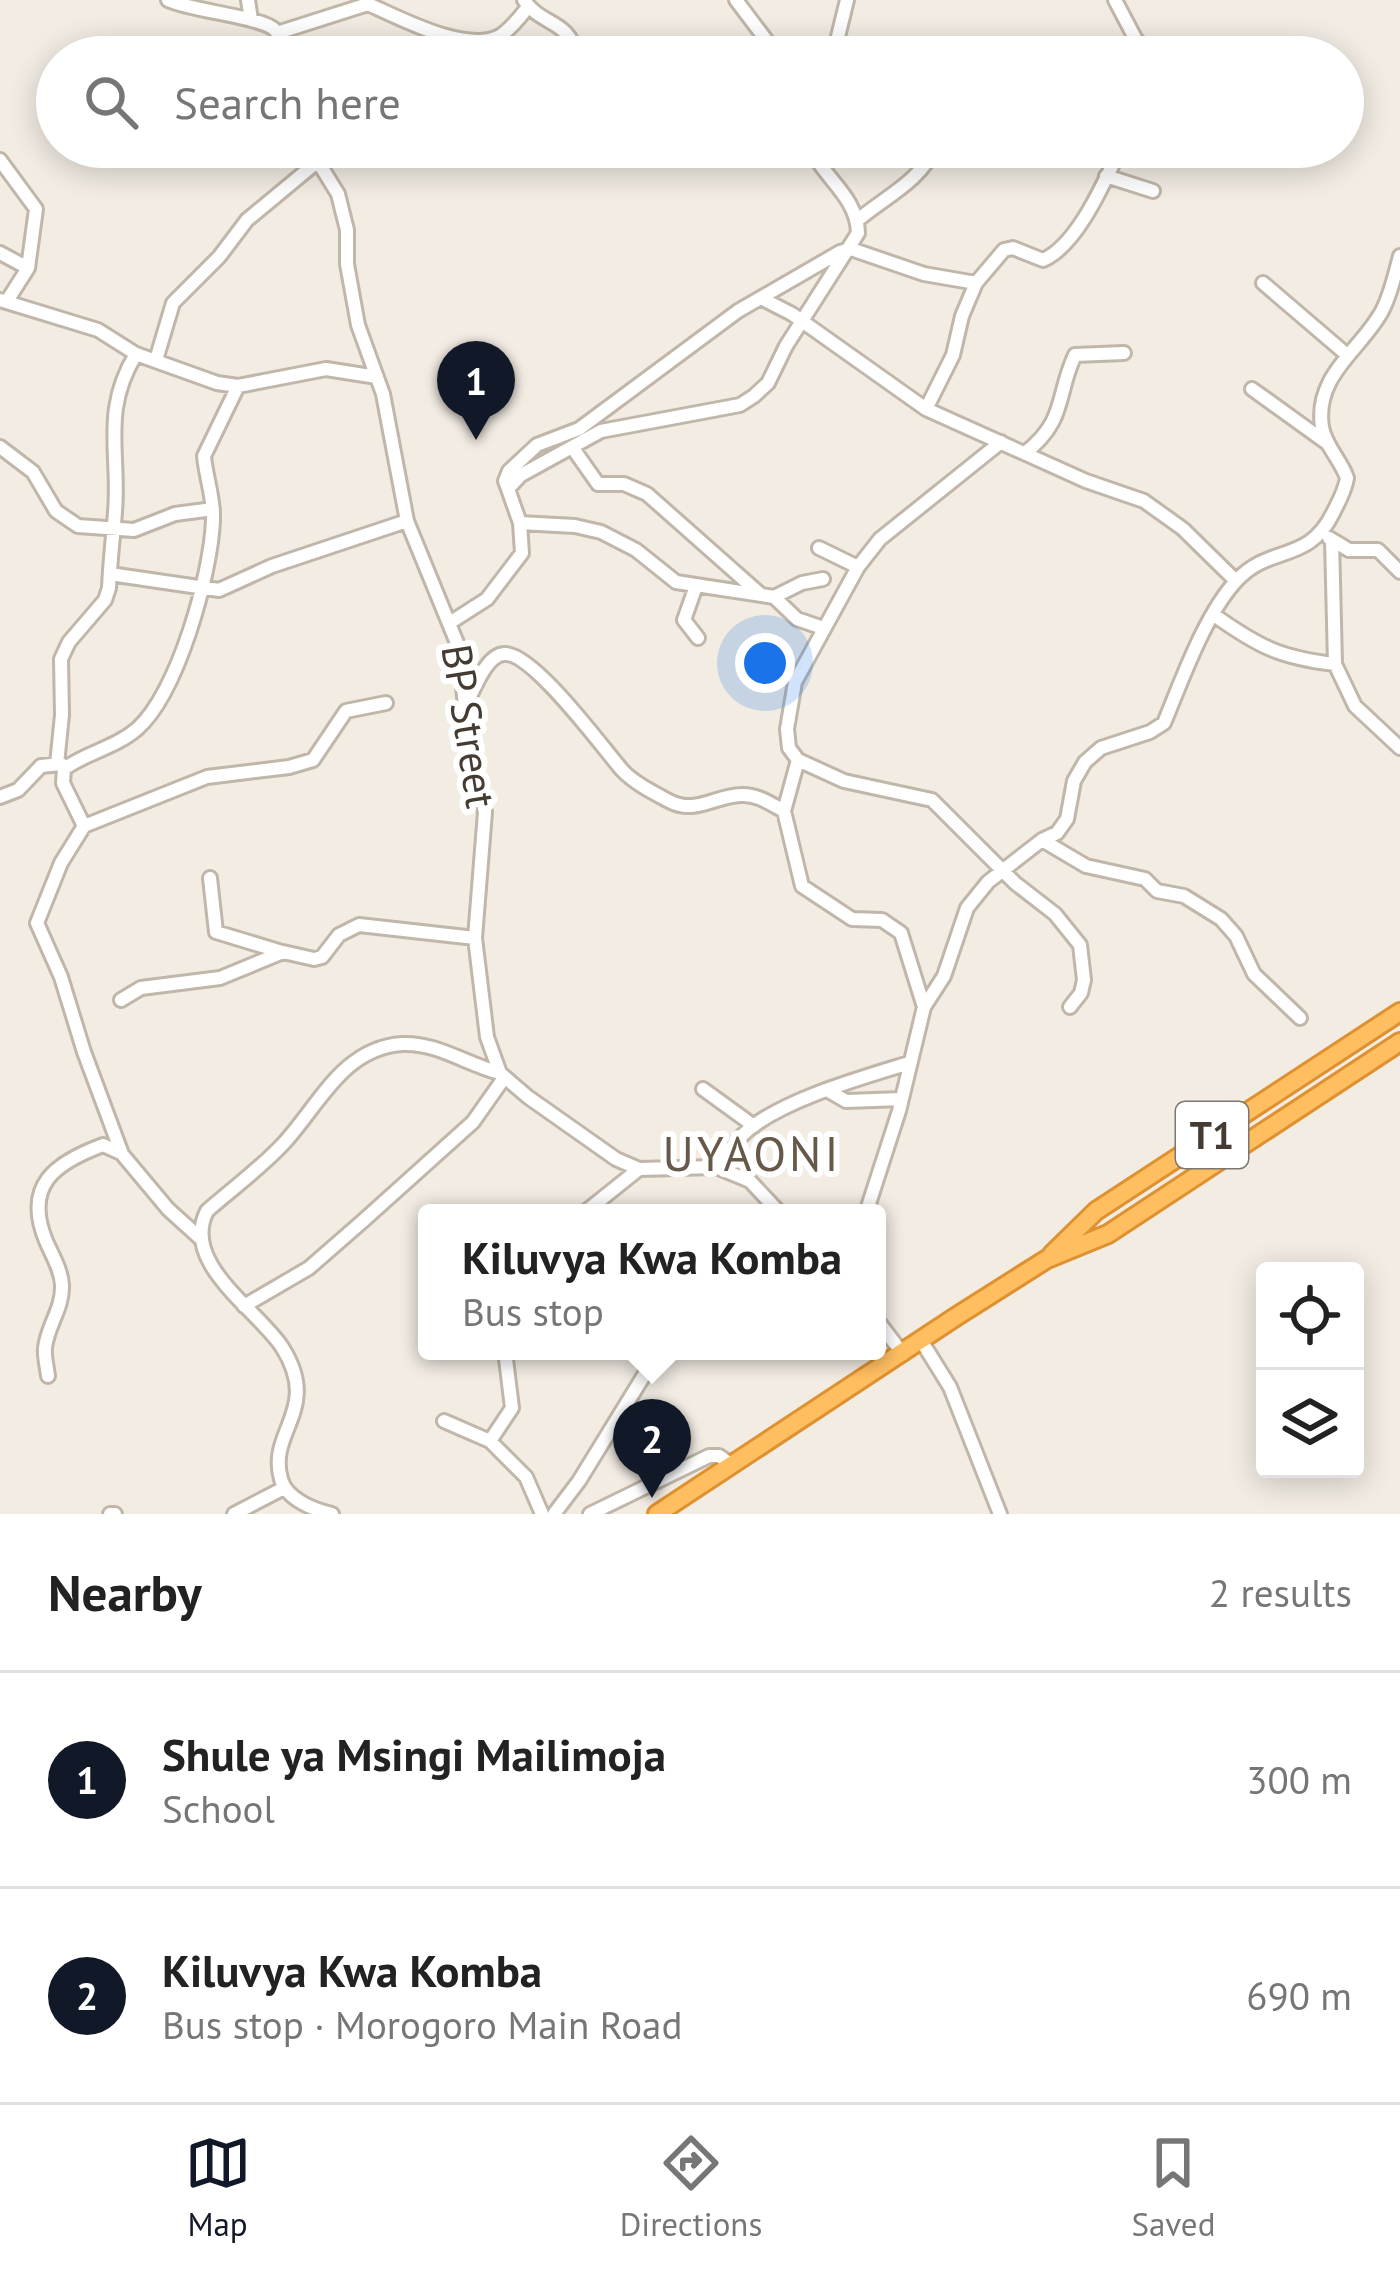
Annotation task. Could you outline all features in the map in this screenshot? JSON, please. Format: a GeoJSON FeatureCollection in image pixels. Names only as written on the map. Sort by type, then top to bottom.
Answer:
{"type":"FeatureCollection","features":[{"type":"Feature","properties":{"kind":"highway","name":"T1"},"geometry":{"type":"LineString","coordinates":[[1048,1259],[1096,1211],[1400,1012]]}},
{"type":"Feature","properties":{"kind":"highway","name":"T1"},"geometry":{"type":"LineString","coordinates":[[657,1514],[1048,1259],[1108,1234],[1400,1042]]}},
{"type":"Feature","properties":{"kind":"street"},"geometry":{"type":"LineString","coordinates":[[169,0],[215,15],[251,20],[278,36]]}},
{"type":"Feature","properties":{"kind":"street"},"geometry":{"type":"LineString","coordinates":[[248,0],[251,20]]}},
{"type":"Feature","properties":{"kind":"street"},"geometry":{"type":"LineString","coordinates":[[736,0],[763,36]]}},
{"type":"Feature","properties":{"kind":"street"},"geometry":{"type":"LineString","coordinates":[[838,36],[847,0]]}},
{"type":"Feature","properties":{"kind":"street"},"geometry":{"type":"LineString","coordinates":[[1115,0],[1134,36]]}},
{"type":"Feature","properties":{"kind":"street"},"geometry":{"type":"LineString","coordinates":[[277,33],[368,4],[430,32],[463,36]]}},
{"type":"Feature","properties":{"kind":"street"},"geometry":{"type":"LineString","coordinates":[[500,36],[526,4],[569,36]]}},
{"type":"Feature","properties":{"kind":"street"},"geometry":{"type":"LineString","coordinates":[[0,160],[37,209],[28,268],[4,301],[98,330],[136,354],[217,383],[238,386],[326,369],[377,377]]}},
{"type":"Feature","properties":{"kind":"street"},"geometry":{"type":"LineString","coordinates":[[156,360],[173,303],[247,220],[310,168]]}},
{"type":"Feature","properties":{"kind":"street","name":"BP Street"},"geometry":{"type":"LineString","coordinates":[[321,168],[338,194],[347,230],[347,264],[358,325],[388,415],[407,521],[459,648],[470,754],[485,812],[475,938],[487,1037],[502,1075]]}},
{"type":"Feature","properties":{"kind":"street"},"geometry":{"type":"LineString","coordinates":[[508,489],[520,475],[601,431],[740,405],[768,383],[858,233],[858,220],[826,168]]}},
{"type":"Feature","properties":{"kind":"street"},"geometry":{"type":"LineString","coordinates":[[858,220],[924,168]]}},
{"type":"Feature","properties":{"kind":"street"},"geometry":{"type":"LineString","coordinates":[[926,409],[953,355],[976,283],[1004,250],[1013,248],[1043,260],[1053,256],[1085,215],[1110,168]]}},
{"type":"Feature","properties":{"kind":"street"},"geometry":{"type":"LineString","coordinates":[[1106,176],[1154,191]]}},
{"type":"Feature","properties":{"kind":"street"},"geometry":{"type":"LineString","coordinates":[[451,622],[487,599],[512,570],[524,543],[508,489],[509,471],[537,445],[578,429],[761,298],[851,250],[925,274],[976,283]]}},
{"type":"Feature","properties":{"kind":"street"},"geometry":{"type":"LineString","coordinates":[[0,254],[28,268]]}},
{"type":"Feature","properties":{"kind":"street"},"geometry":{"type":"LineString","coordinates":[[1400,256],[1384,308],[1366,335],[1346,353],[1322,400],[1322,429],[1347,478],[1327,537],[1335,664],[1355,706],[1400,748]]}},
{"type":"Feature","properties":{"kind":"street"},"geometry":{"type":"LineString","coordinates":[[1262,283],[1346,353]]}},
{"type":"Feature","properties":{"kind":"street"},"geometry":{"type":"LineString","coordinates":[[761,298],[802,321],[926,409],[1086,481],[1144,500],[1171,518],[1236,581]]}},
{"type":"Feature","properties":{"kind":"street"},"geometry":{"type":"LineString","coordinates":[[1025,453],[1048,431],[1060,409],[1075,355],[1124,353]]}},
{"type":"Feature","properties":{"kind":"street"},"geometry":{"type":"LineString","coordinates":[[84,826],[57,764],[61,659],[69,642],[105,600],[116,509],[111,438],[121,382],[136,354]]}},
{"type":"Feature","properties":{"kind":"street"},"geometry":{"type":"LineString","coordinates":[[0,797],[57,764],[104,752],[151,714],[188,639],[203,589],[213,508],[204,456],[238,386]]}},
{"type":"Feature","properties":{"kind":"street"},"geometry":{"type":"LineString","coordinates":[[1252,389],[1328,443]]}},
{"type":"Feature","properties":{"kind":"street"},"geometry":{"type":"LineString","coordinates":[[1001,442],[880,539],[858,567],[795,682],[790,748],[798,760],[844,781],[924,796],[1054,914],[1080,945],[1084,980],[1070,1007]]}},
{"type":"Feature","properties":{"kind":"street"},"geometry":{"type":"LineString","coordinates":[[0,447],[33,472],[64,519],[78,526],[134,530],[175,514],[213,508]]}},
{"type":"Feature","properties":{"kind":"street"},"geometry":{"type":"LineString","coordinates":[[572,448],[598,484],[624,484],[647,494],[797,619],[823,628]]}},
{"type":"Feature","properties":{"kind":"street"},"geometry":{"type":"LineString","coordinates":[[110,574],[203,589],[232,587],[272,566],[407,521]]}},
{"type":"Feature","properties":{"kind":"street"},"geometry":{"type":"LineString","coordinates":[[520,523],[601,532],[636,550],[661,574],[696,586],[767,596],[823,579]]}},
{"type":"Feature","properties":{"kind":"street"},"geometry":{"type":"LineString","coordinates":[[1327,537],[1348,550],[1378,550],[1400,572]]}},
{"type":"Feature","properties":{"kind":"street"},"geometry":{"type":"LineString","coordinates":[[869,1204],[902,1100],[924,1007],[944,976],[967,908],[1002,870],[1057,833],[1067,819],[1073,781],[1084,762],[1101,748],[1163,723],[1214,615],[1236,581],[1258,563],[1327,537]]}},
{"type":"Feature","properties":{"kind":"street"},"geometry":{"type":"LineString","coordinates":[[819,548],[858,567]]}},
{"type":"Feature","properties":{"kind":"street"},"geometry":{"type":"LineString","coordinates":[[696,586],[684,620],[698,638]]}},
{"type":"Feature","properties":{"kind":"street"},"geometry":{"type":"LineString","coordinates":[[1214,615],[1267,651],[1335,664]]}},
{"type":"Feature","properties":{"kind":"street"},"geometry":{"type":"LineString","coordinates":[[464,706],[491,659],[510,654],[597,734],[623,772],[672,803],[695,808],[742,795],[784,811]]}},
{"type":"Feature","properties":{"kind":"street"},"geometry":{"type":"LineString","coordinates":[[332,1514],[310,1508],[284,1488],[280,1454],[297,1407],[298,1378],[282,1347],[222,1282],[200,1238],[168,1209],[122,1154],[38,923],[61,863],[84,826],[207,778],[313,760],[346,711],[386,703]]}},
{"type":"Feature","properties":{"kind":"street"},"geometry":{"type":"LineString","coordinates":[[798,760],[784,811],[802,886],[852,919],[882,920],[901,933],[924,1007]]}},
{"type":"Feature","properties":{"kind":"street"},"geometry":{"type":"LineString","coordinates":[[1042,840],[1087,866],[1145,879],[1157,891],[1184,896],[1222,919],[1254,974],[1300,1018]]}},
{"type":"Feature","properties":{"kind":"street"},"geometry":{"type":"LineString","coordinates":[[210,878],[216,932],[302,959],[322,957],[339,935],[359,926],[475,938]]}},
{"type":"Feature","properties":{"kind":"street"},"geometry":{"type":"LineString","coordinates":[[121,1000],[141,988],[220,978],[283,952]]}},
{"type":"Feature","properties":{"kind":"street"},"geometry":{"type":"LineString","coordinates":[[200,1238],[207,1211],[280,1147],[323,1090],[363,1055],[404,1044],[427,1046],[502,1075],[616,1159],[639,1169],[716,1167],[750,1181],[772,1204]]}},
{"type":"Feature","properties":{"kind":"street"},"geometry":{"type":"LineString","coordinates":[[716,1167],[754,1126],[827,1090],[909,1063]]}},
{"type":"Feature","properties":{"kind":"street"},"geometry":{"type":"LineString","coordinates":[[244,1306],[309,1268],[364,1220],[472,1122],[502,1075]]}},
{"type":"Feature","properties":{"kind":"street"},"geometry":{"type":"LineString","coordinates":[[704,1089],[754,1126]]}},
{"type":"Feature","properties":{"kind":"street"},"geometry":{"type":"LineString","coordinates":[[827,1090],[846,1101],[902,1100]]}},
{"type":"Feature","properties":{"kind":"street"},"geometry":{"type":"LineString","coordinates":[[48,1376],[45,1346],[57,1318],[62,1279],[44,1235],[38,1198],[46,1178],[73,1157],[103,1145],[122,1154]]}},
{"type":"Feature","properties":{"kind":"street"},"geometry":{"type":"LineString","coordinates":[[595,1204],[639,1169]]}},
{"type":"Feature","properties":{"kind":"street"},"geometry":{"type":"LineString","coordinates":[[886,1332],[903,1354]]}},
{"type":"Feature","properties":{"kind":"street"},"geometry":{"type":"LineString","coordinates":[[922,1342],[950,1387],[1000,1514]]}},
{"type":"Feature","properties":{"kind":"street"},"geometry":{"type":"LineString","coordinates":[[490,1441],[512,1408],[506,1360]]}},
{"type":"Feature","properties":{"kind":"street"},"geometry":{"type":"LineString","coordinates":[[554,1514],[653,1360]]}},
{"type":"Feature","properties":{"kind":"street"},"geometry":{"type":"LineString","coordinates":[[444,1421],[490,1441],[526,1477],[542,1514]]}},
{"type":"Feature","properties":{"kind":"street"},"geometry":{"type":"LineString","coordinates":[[590,1514],[709,1456],[733,1465]]}},
{"type":"Feature","properties":{"kind":"street"},"geometry":{"type":"LineString","coordinates":[[234,1514],[284,1488]]}},
{"type":"Feature","properties":{"kind":"place","name":"Shule ya Msingi Mailimoja"},"geometry":{"type":"Point","coordinates":[476,440]}},
{"type":"Feature","properties":{"kind":"place","name":"Kiluvya Kwa Komba"},"geometry":{"type":"Point","coordinates":[652,1498]}},
{"type":"Feature","properties":{"kind":"district","name":"UYAONI"},"geometry":{"type":"Point","coordinates":[752,1154]}}]}
